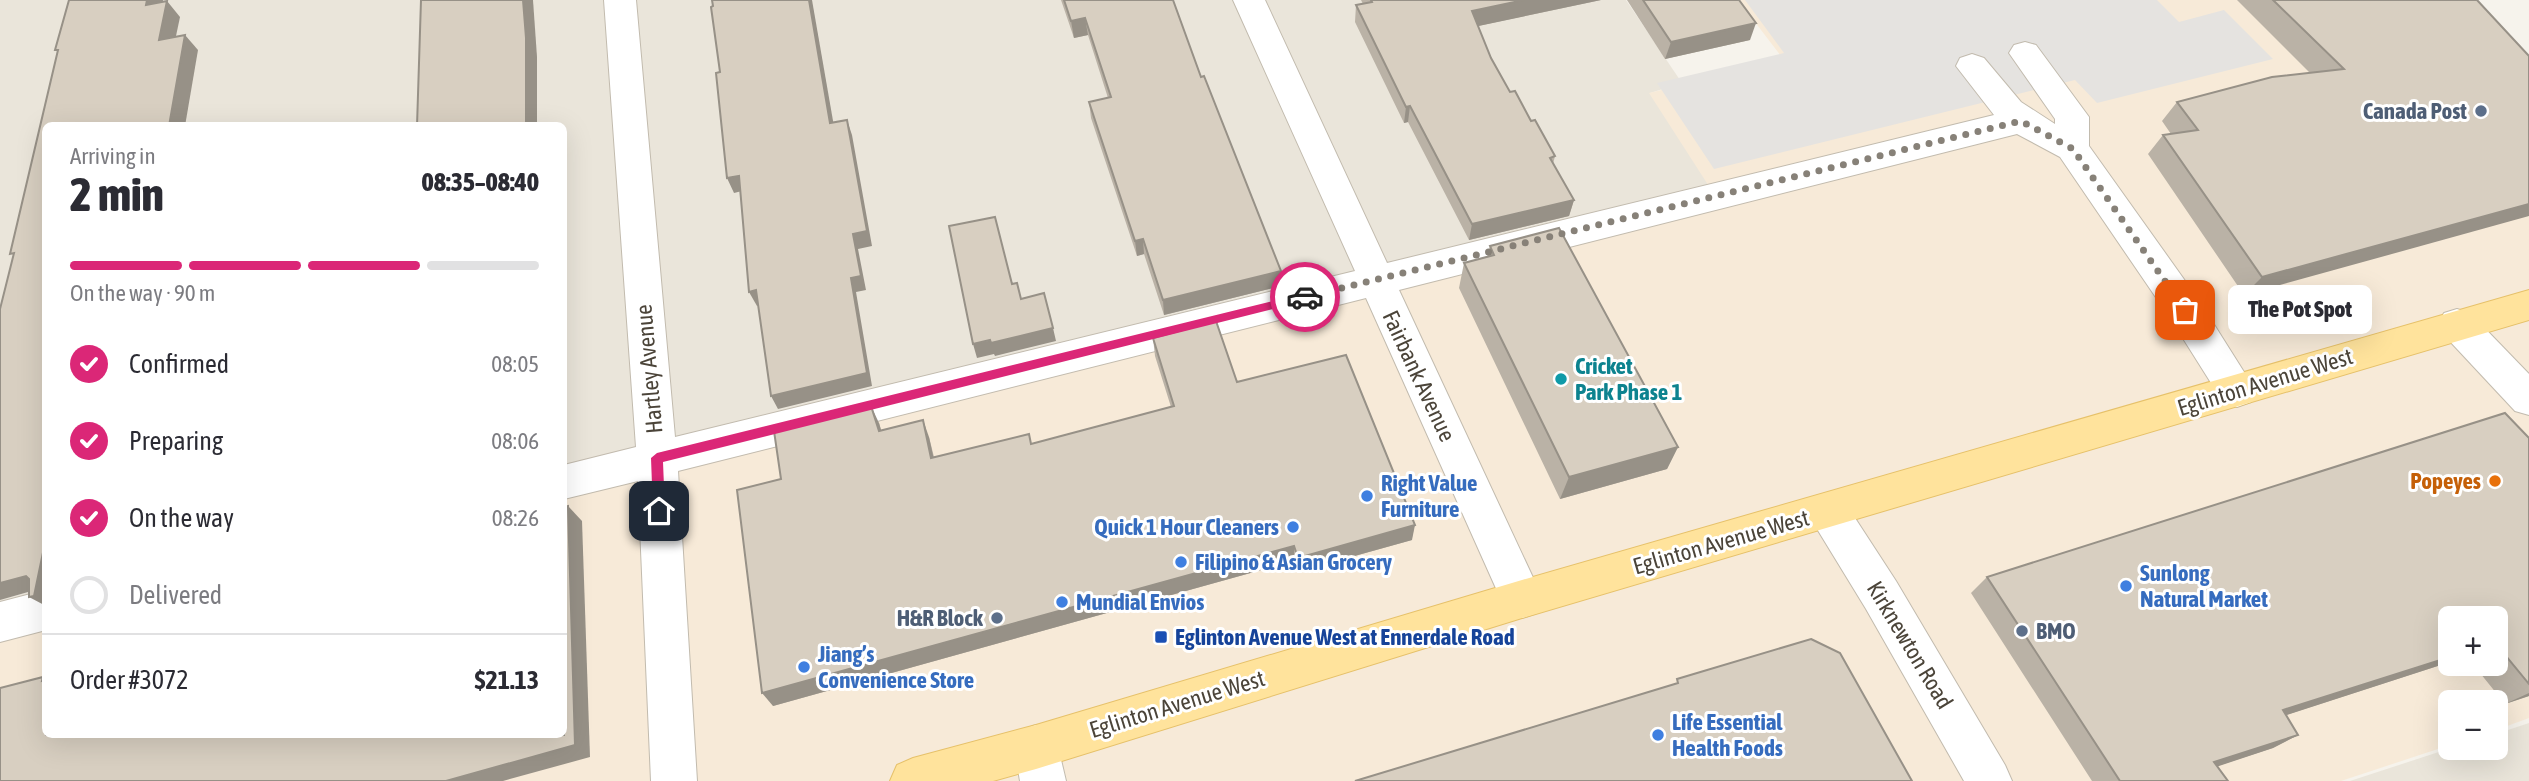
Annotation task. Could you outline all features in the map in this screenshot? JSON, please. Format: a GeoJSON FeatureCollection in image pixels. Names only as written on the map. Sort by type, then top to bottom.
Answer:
{"type":"FeatureCollection","features":[{"type":"Feature","properties":{"kind":"main road","name":"Eglinton Avenue West"},"geometry":{"type":"LineString","coordinates":[[913,781],[1040,764],[1522,599],[2529,305]]}},
{"type":"Feature","properties":{"kind":"street","name":"Hartley Avenue"},"geometry":{"type":"LineString","coordinates":[[620,0],[657,458],[674,781]]}},
{"type":"Feature","properties":{"kind":"street","name":"Fairbank Avenue"},"geometry":{"type":"LineString","coordinates":[[1249,0],[1522,599]]}},
{"type":"Feature","properties":{"kind":"street"},"geometry":{"type":"LineString","coordinates":[[2025,53],[2072,117],[2073,149]]}},
{"type":"Feature","properties":{"kind":"street"},"geometry":{"type":"LineString","coordinates":[[1972,66],[2009,111],[2021,121],[2073,149],[2185,310],[2237,391]]}},
{"type":"Feature","properties":{"kind":"street"},"geometry":{"type":"LineString","coordinates":[[567,481],[2021,121]]}},
{"type":"Feature","properties":{"kind":"street"},"geometry":{"type":"LineString","coordinates":[[2457,324],[2529,399]]}},
{"type":"Feature","properties":{"kind":"street","name":"Kirknewton Road"},"geometry":{"type":"LineString","coordinates":[[1828,511],[1881,595],[1989,781]]}},
{"type":"Feature","properties":{"kind":"street"},"geometry":{"type":"LineString","coordinates":[[0,622],[42,611]]}},
{"type":"Feature","properties":{"kind":"shaded area"},"geometry":{"type":"Polygon","coordinates":[[[0,0],[1626,0],[1682,83],[1650,93],[1713,190],[567,475],[567,122],[42,122],[42,606],[0,616],[0,0]]]}},
{"type":"Feature","properties":{"kind":"shaded area"},"geometry":{"type":"Polygon","coordinates":[[[1738,0],[2440,0],[2529,98],[2529,718],[2508,726],[2508,690],[2438,690],[2438,749],[2341,781],[0,781],[0,616],[42,606],[42,738],[567,738],[567,475],[1712,191],[1649,93],[1784,60],[1738,0]]]}},
{"type":"Feature","properties":{"kind":"shaded area"},"geometry":{"type":"Polygon","coordinates":[[[1745,0],[2157,0],[2179,22],[2224,10],[2273,59],[2097,103],[2075,80],[1714,169],[1657,83],[1784,53],[1745,0]]]}},
{"type":"Feature","properties":{"kind":"shaded area"},"geometry":{"type":"Polygon","coordinates":[[[2529,723],[2529,781],[2350,781],[2438,752],[2438,760],[2508,760],[2508,730],[2529,723]]]}},
{"type":"Feature","properties":{"kind":"building"},"geometry":{"type":"Polygon","coordinates":[[[69,0],[147,0],[146,5],[167,1],[159,40],[185,35],[170,122],[42,122],[42,557],[34,596],[29,597],[29,579],[26,576],[0,583],[0,309],[14,253],[10,254],[58,50],[55,50],[69,0]]]}},
{"type":"Feature","properties":{"kind":"building"},"geometry":{"type":"Polygon","coordinates":[[[421,0],[523,0],[526,122],[417,122],[421,0]]]}},
{"type":"Feature","properties":{"kind":"building"},"geometry":{"type":"Polygon","coordinates":[[[712,0],[809,0],[830,123],[847,120],[867,231],[853,234],[861,276],[851,278],[867,373],[771,396],[756,290],[749,292],[739,176],[727,178],[716,73],[720,72],[712,0]]]}},
{"type":"Feature","properties":{"kind":"building"},"geometry":{"type":"Polygon","coordinates":[[[1064,0],[1173,0],[1201,77],[1204,76],[1281,271],[1163,300],[1143,239],[1135,241],[1089,102],[1111,97],[1085,18],[1071,21],[1064,0]]]}},
{"type":"Feature","properties":{"kind":"building"},"geometry":{"type":"Polygon","coordinates":[[[1371,0],[1524,0],[1472,11],[1491,58],[1510,92],[1515,91],[1531,121],[1535,120],[1555,156],[1550,158],[1574,200],[1472,224],[1410,106],[1406,107],[1356,5],[1372,2],[1371,0]]]}},
{"type":"Feature","properties":{"kind":"building"},"geometry":{"type":"Polygon","coordinates":[[[1643,0],[1739,0],[1756,23],[1671,42],[1643,0]]]}},
{"type":"Feature","properties":{"kind":"building"},"geometry":{"type":"Polygon","coordinates":[[[2273,0],[2477,0],[2529,56],[2529,204],[2262,277],[2163,135],[2198,130],[2177,102],[2272,77],[2344,69],[2273,0]]]}},
{"type":"Feature","properties":{"kind":"building"},"geometry":{"type":"Polygon","coordinates":[[[995,217],[1012,284],[1017,283],[1021,299],[1044,293],[1053,328],[991,343],[990,340],[973,344],[949,226],[995,217]]]}},
{"type":"Feature","properties":{"kind":"building","name":"Cricket Park Phase 1"},"geometry":{"type":"Polygon","coordinates":[[[1559,228],[1678,447],[1569,477],[1464,263],[1494,255],[1490,246],[1559,228]]]}},
{"type":"Feature","properties":{"kind":"building"},"geometry":{"type":"Polygon","coordinates":[[[1216,321],[1237,382],[1346,355],[1415,525],[1298,558],[1294,546],[762,693],[737,490],[781,479],[774,431],[871,406],[879,431],[923,420],[931,458],[1029,434],[1031,444],[1174,406],[1153,338],[1216,321]]]}},
{"type":"Feature","properties":{"kind":"building"},"geometry":{"type":"Polygon","coordinates":[[[2505,413],[2529,438],[2529,684],[2508,659],[2508,606],[2438,606],[2438,661],[2283,710],[2298,735],[2214,762],[2228,781],[2120,781],[1987,577],[2505,413]]]}},
{"type":"Feature","properties":{"kind":"building"},"geometry":{"type":"Polygon","coordinates":[[[567,506],[575,745],[446,781],[0,781],[0,688],[42,677],[42,738],[567,738],[567,506]]]}},
{"type":"Feature","properties":{"kind":"building"},"geometry":{"type":"Polygon","coordinates":[[[1811,639],[1840,653],[1912,781],[1355,781],[1678,683],[1677,679],[1811,639]]]}},
{"type":"Feature","properties":{"kind":"way so far"},"geometry":{"type":"LineString","coordinates":[[1305,297],[2021,121],[2073,149],[2185,310]]}},
{"type":"Feature","properties":{"kind":"place","name":"Canada Post"},"geometry":{"type":"Point","coordinates":[2481,111]}},
{"type":"Feature","properties":{"kind":"place","name":"The Pot Spot"},"geometry":{"type":"Point","coordinates":[2185,310]}},
{"type":"Feature","properties":{"kind":"place","name":"Cricket Park Phase 1"},"geometry":{"type":"Point","coordinates":[1561,379]}},
{"type":"Feature","properties":{"kind":"place","name":"Popeyes"},"geometry":{"type":"Point","coordinates":[2495,481]}},
{"type":"Feature","properties":{"kind":"place","name":"Right Value Furniture"},"geometry":{"type":"Point","coordinates":[1367,496]}},
{"type":"Feature","properties":{"kind":"place","name":"Quick 1 Hour Cleaners"},"geometry":{"type":"Point","coordinates":[1293,527]}},
{"type":"Feature","properties":{"kind":"place","name":"Filipino & Asian Grocery"},"geometry":{"type":"Point","coordinates":[1181,562]}},
{"type":"Feature","properties":{"kind":"place","name":"Sunlong Natural Market"},"geometry":{"type":"Point","coordinates":[2126,586]}},
{"type":"Feature","properties":{"kind":"place","name":"Mundial Envios"},"geometry":{"type":"Point","coordinates":[1062,602]}},
{"type":"Feature","properties":{"kind":"place","name":"H&R Block"},"geometry":{"type":"Point","coordinates":[997,618]}},
{"type":"Feature","properties":{"kind":"place","name":"BMO"},"geometry":{"type":"Point","coordinates":[2022,631]}},
{"type":"Feature","properties":{"kind":"place","name":"Eglinton Avenue West at Ennerdale Road"},"geometry":{"type":"Point","coordinates":[1161,637]}},
{"type":"Feature","properties":{"kind":"place","name":"Jiang’s Convenience Store"},"geometry":{"type":"Point","coordinates":[804,667]}},
{"type":"Feature","properties":{"kind":"place","name":"Life Essential Health Foods"},"geometry":{"type":"Point","coordinates":[1658,735]}},
{"type":"Feature","properties":{"kind":"route"},"geometry":{"type":"LineString","coordinates":[[659,511],[657,458],[1305,297]]}}]}
